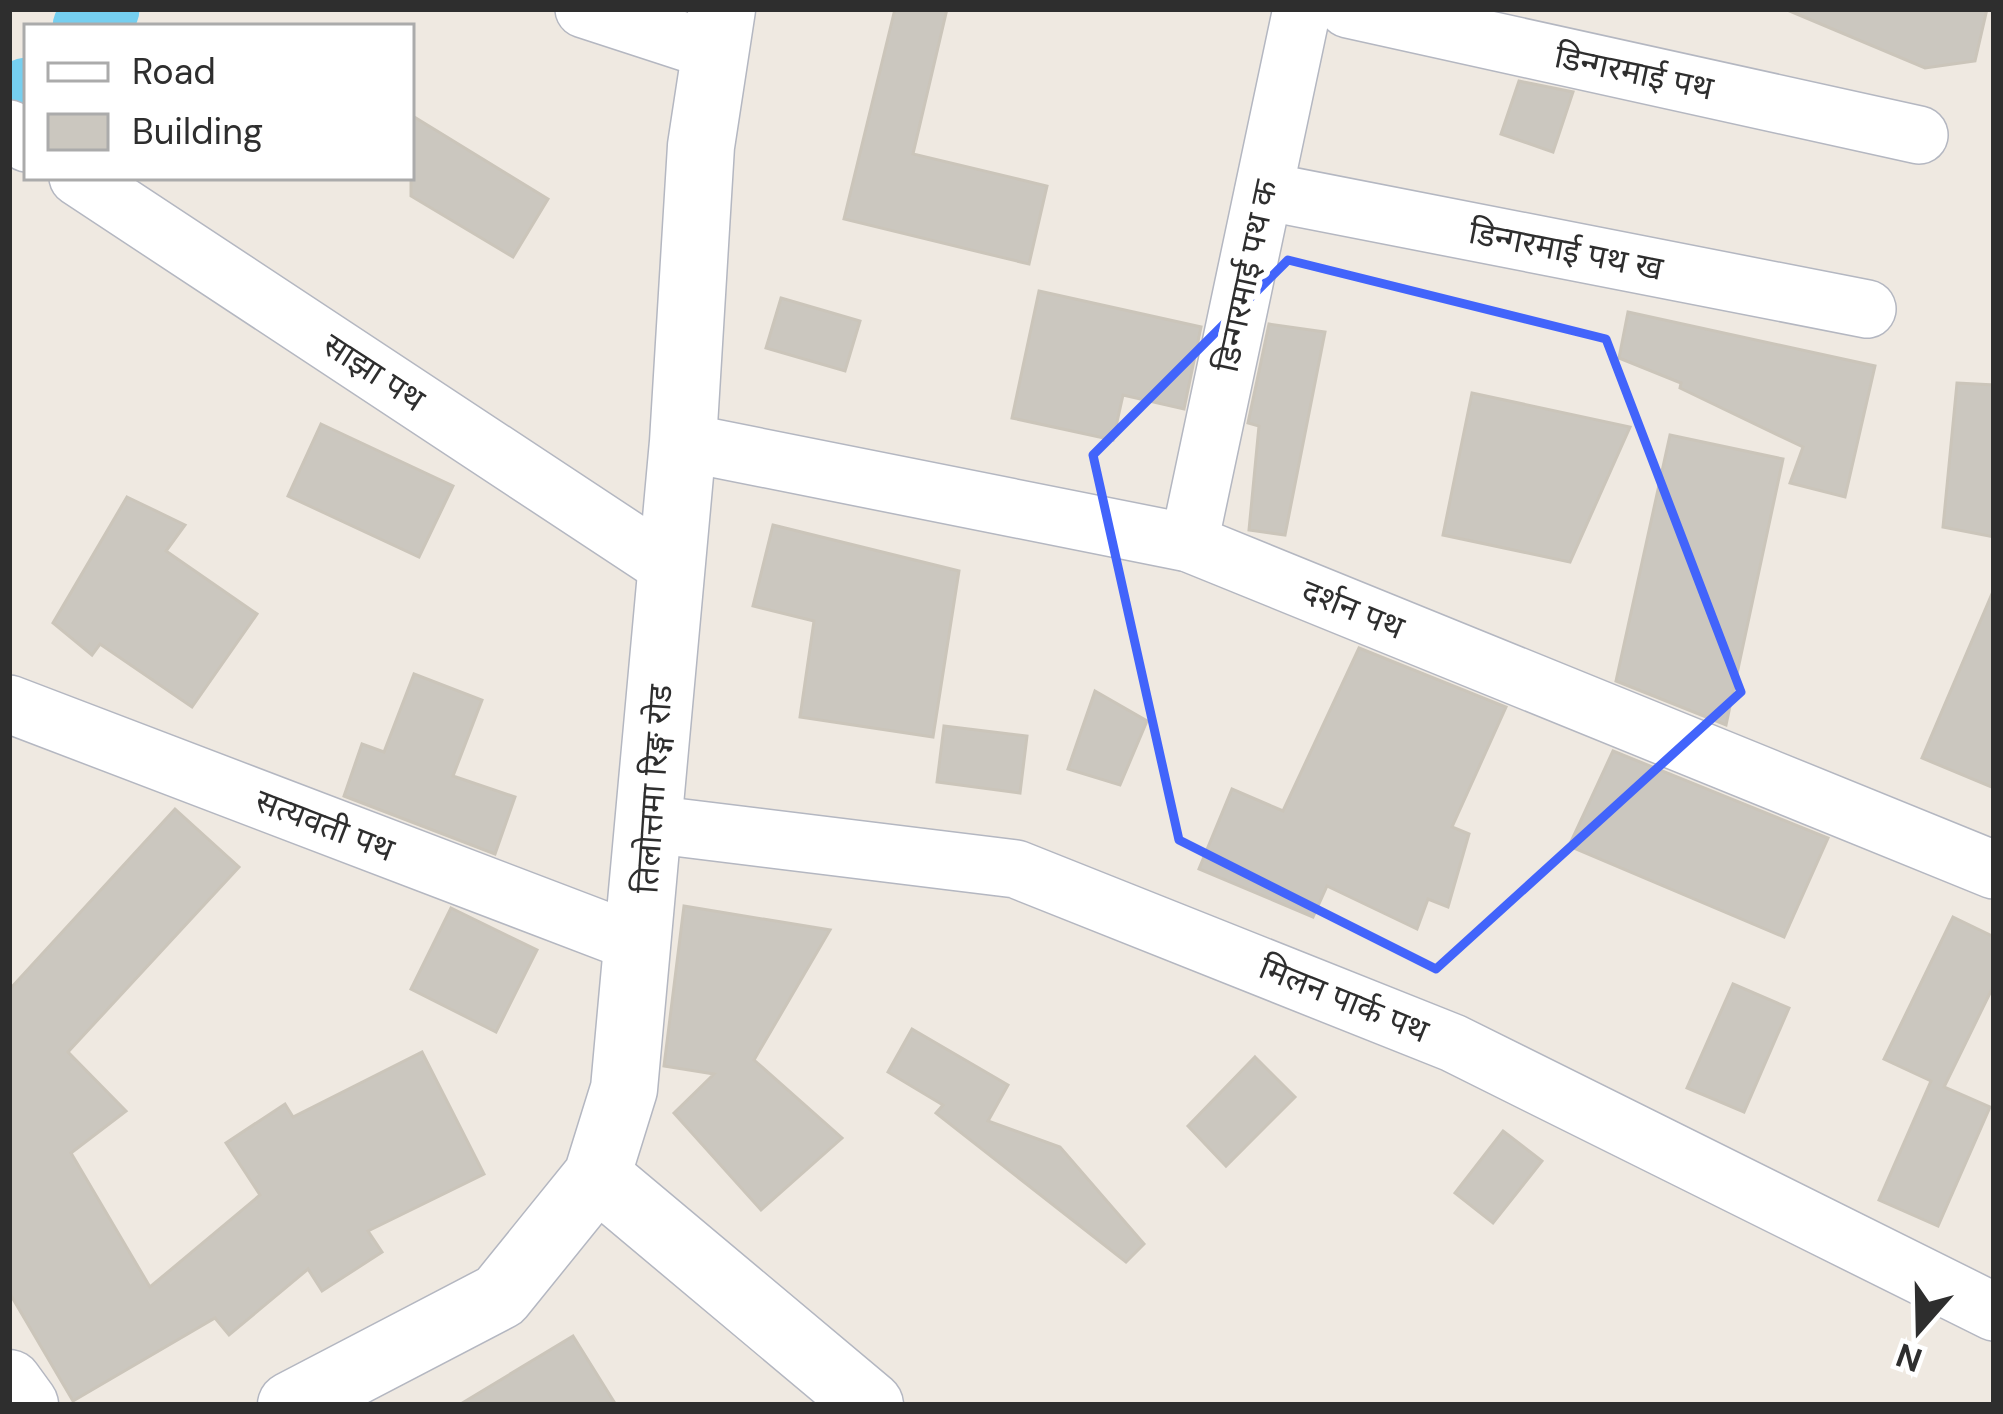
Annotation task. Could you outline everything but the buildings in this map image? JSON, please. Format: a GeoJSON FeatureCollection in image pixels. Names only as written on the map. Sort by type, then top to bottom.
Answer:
{"type":"FeatureCollection","features":[{"type":"Feature","properties":{"kind":"street"},"geometry":{"type":"LineString","coordinates":[[584,9],[718,30]]}},
{"type":"Feature","properties":{"kind":"street","name":"डिन्गरमाई पथ क"},"geometry":{"type":"LineString","coordinates":[[1189,543],[1301,9]]}},
{"type":"Feature","properties":{"kind":"street","name":"डिन्गरमाई पथ"},"geometry":{"type":"LineString","coordinates":[[1348,9],[1919,135]]}},
{"type":"Feature","properties":{"kind":"street","name":"तिलोत्तमा रिङ्ग रोड"},"geometry":{"type":"LineString","coordinates":[[291,1405],[500,1296],[597,1176],[624,1089],[641,945],[683,442],[701,146],[718,30]]}},
{"type":"Feature","properties":{"kind":"street","name":"साझा पथ"},"geometry":{"type":"LineString","coordinates":[[83,180],[669,567]]}},
{"type":"Feature","properties":{"kind":"street","name":"डिन्गरमाई पथ ख"},"geometry":{"type":"LineString","coordinates":[[1264,191],[1868,309]]}},
{"type":"Feature","properties":{"kind":"street","name":"दर्शन पथ"},"geometry":{"type":"LineString","coordinates":[[683,442],[1189,543],[1994,870]]}},
{"type":"Feature","properties":{"kind":"street","name":"सत्यवती पथ"},"geometry":{"type":"LineString","coordinates":[[9,704],[641,945]]}},
{"type":"Feature","properties":{"kind":"street","name":"मिलन पार्क पथ"},"geometry":{"type":"LineString","coordinates":[[650,824],[1016,868],[1453,1043],[1994,1312]]}},
{"type":"Feature","properties":{"kind":"street"},"geometry":{"type":"LineString","coordinates":[[597,1176],[870,1405]]}},
{"type":"Feature","properties":{"kind":"street"},"geometry":{"type":"LineString","coordinates":[[9,1383],[25,1405]]}},
{"type":"Feature","properties":{"kind":"highlighted area"},"geometry":{"type":"Polygon","coordinates":[[[1288,260],[1606,339],[1741,692],[1436,969],[1179,840],[1093,455],[1288,260]]]}},
{"type":"Feature","properties":{"kind":"waterway"},"geometry":{"type":"LineString","coordinates":[[90,24],[105,9]]}},
{"type":"Feature","properties":{"kind":"waterway"},"geometry":{"type":"LineString","coordinates":[[9,114],[24,96]]}}]}
